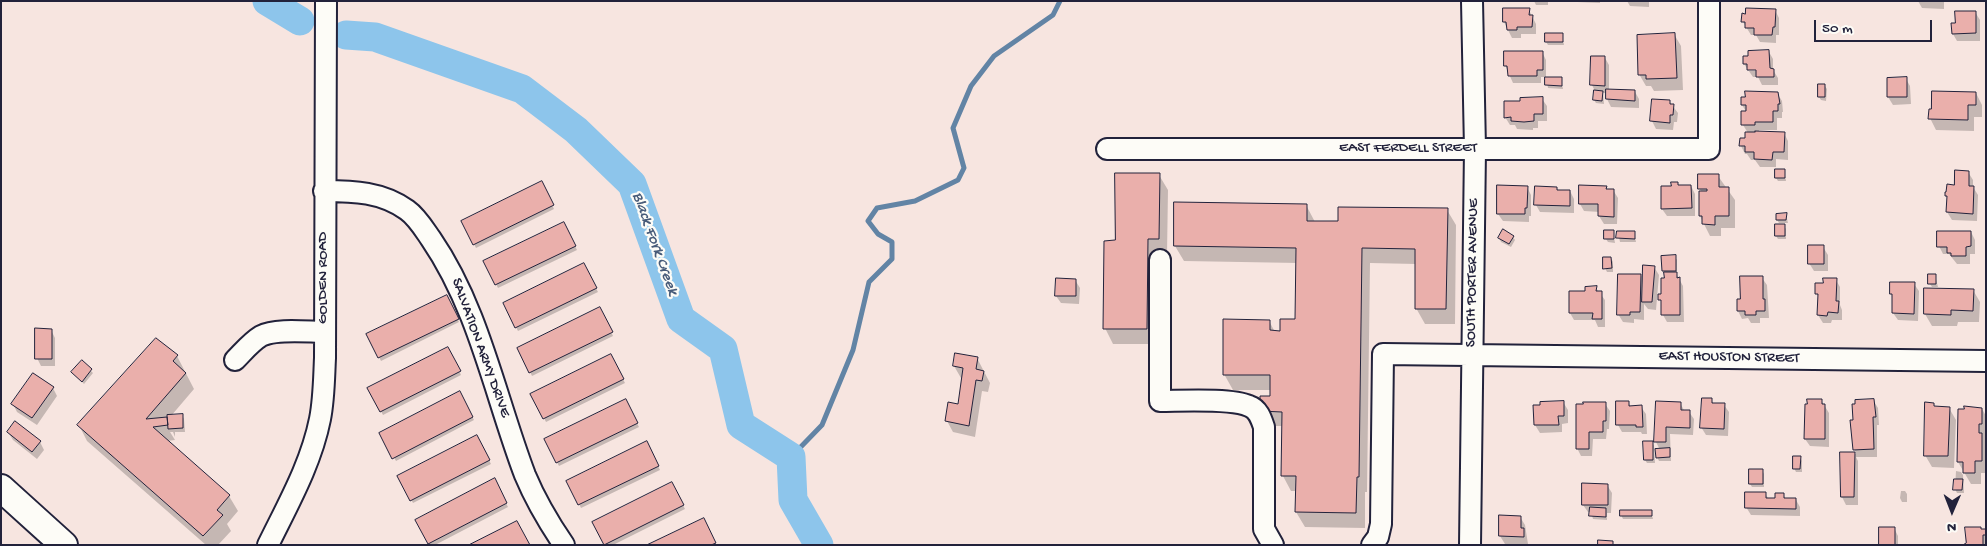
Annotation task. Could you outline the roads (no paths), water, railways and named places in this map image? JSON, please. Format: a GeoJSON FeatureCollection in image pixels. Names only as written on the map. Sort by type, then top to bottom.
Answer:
{"type":"FeatureCollection","features":[{"type":"Feature","properties":{"kind":"main road"},"geometry":{"type":"LineString","coordinates":[[1,488],[64,545]]}},
{"type":"Feature","properties":{"kind":"street","name":"GOLDEN ROAD"},"geometry":{"type":"LineString","coordinates":[[268,545],[305,468],[316,434],[323,395],[325,332],[326,1]]}},
{"type":"Feature","properties":{"kind":"street","name":"SOUTH PORTER AVENUE"},"geometry":{"type":"LineString","coordinates":[[1470,545],[1474,149],[1472,1]]}},
{"type":"Feature","properties":{"kind":"street","name":"EAST FERDELL STREET"},"geometry":{"type":"LineString","coordinates":[[1108,149],[1708,149],[1709,1]]}},
{"type":"Feature","properties":{"kind":"street","name":"SALVATION ARMY DRIVE"},"geometry":{"type":"LineString","coordinates":[[324,190],[365,192],[399,205],[409,211],[417,220],[442,255],[472,321],[526,476],[546,517],[564,545]]}},
{"type":"Feature","properties":{"kind":"street"},"geometry":{"type":"LineString","coordinates":[[1160,260],[1160,401],[1234,402],[1249,406],[1258,412],[1264,427],[1264,529],[1274,545]]}},
{"type":"Feature","properties":{"kind":"street"},"geometry":{"type":"LineString","coordinates":[[235,360],[255,340],[266,334],[277,332],[325,332]]}},
{"type":"Feature","properties":{"kind":"street","name":"EAST HOUSTON STREET"},"geometry":{"type":"LineString","coordinates":[[1372,545],[1378,537],[1381,524],[1383,354],[1986,360]]}},
{"type":"Feature","properties":{"kind":"waterway","name":"Black Fork Creek"},"geometry":{"type":"LineString","coordinates":[[267,1],[300,21]]}},
{"type":"Feature","properties":{"kind":"waterway"},"geometry":{"type":"LineString","coordinates":[[791,457],[822,425],[853,350],[869,282],[892,259],[892,242],[878,234],[868,221],[877,208],[915,201],[958,180],[964,168],[953,128],[971,86],[994,56],[1053,15],[1060,1]]}},
{"type":"Feature","properties":{"kind":"waterway","name":"Black Fork Creek"},"geometry":{"type":"LineString","coordinates":[[346,35],[375,37],[522,89],[576,130],[632,184],[681,319],[723,349],[741,425],[791,457],[793,500],[819,545]]}}]}
